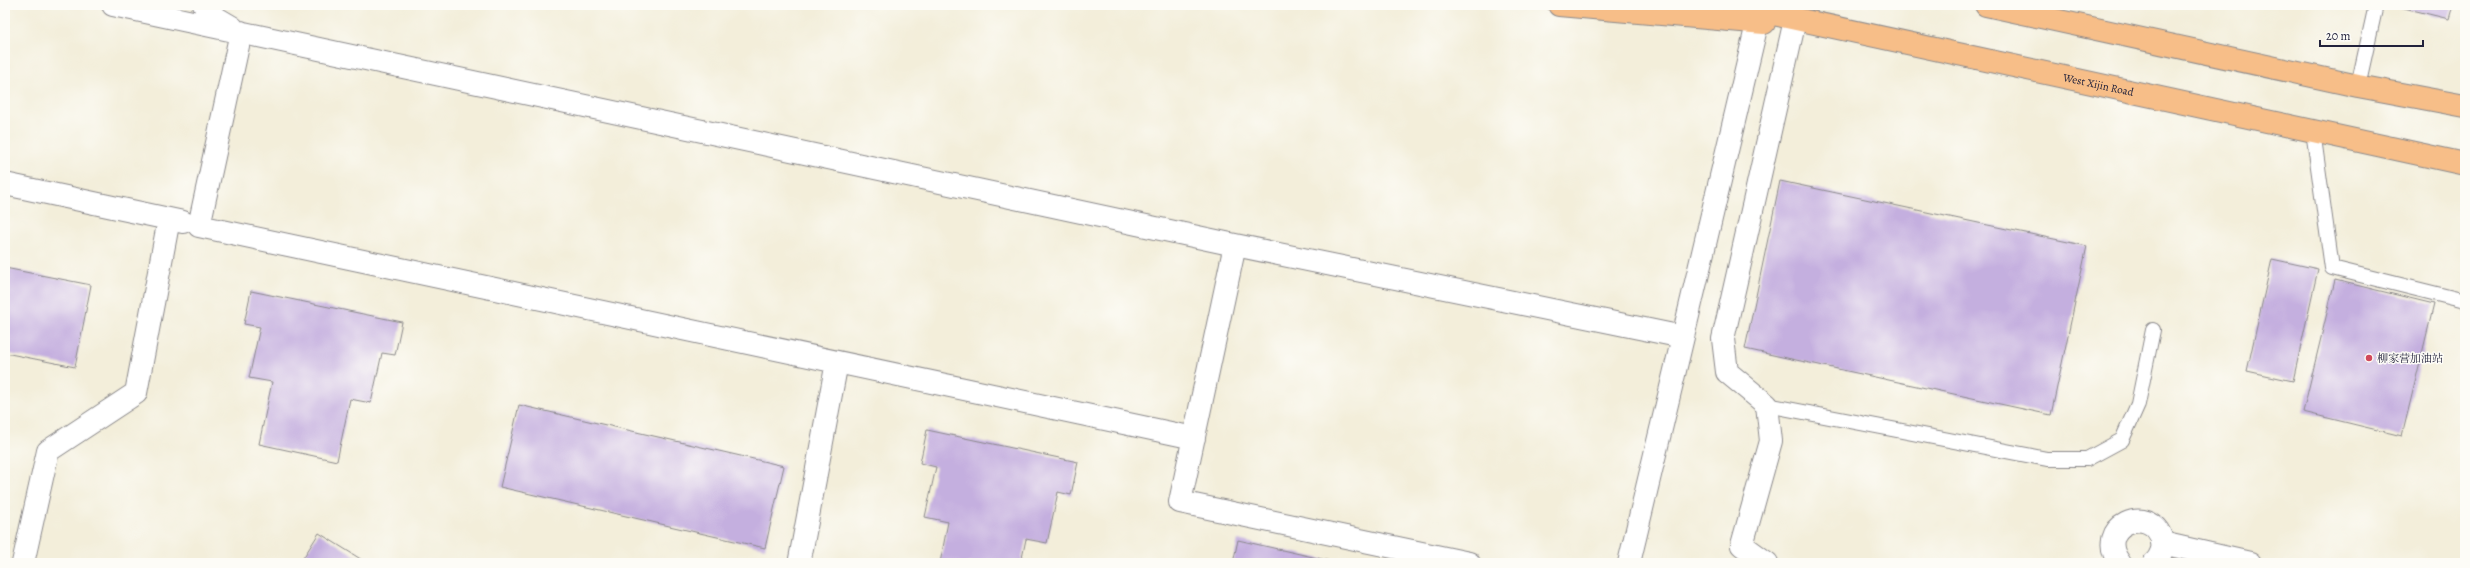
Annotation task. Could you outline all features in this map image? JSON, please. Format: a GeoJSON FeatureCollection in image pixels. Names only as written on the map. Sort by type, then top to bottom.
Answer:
{"type":"FeatureCollection","features":[{"type":"Feature","properties":{"kind":"main road"},"geometry":{"type":"LineString","coordinates":[[1559,5],[1757,24],[1795,20]]}},
{"type":"Feature","properties":{"kind":"main road","name":"West Xijin Road"},"geometry":{"type":"LineString","coordinates":[[1732,5],[1795,20],[2465,164]]}},
{"type":"Feature","properties":{"kind":"main road"},"geometry":{"type":"LineString","coordinates":[[1986,5],[2358,86],[2465,106]]}},
{"type":"Feature","properties":{"kind":"street"},"geometry":{"type":"LineString","coordinates":[[113,5],[1235,245],[1683,337]]}},
{"type":"Feature","properties":{"kind":"street"},"geometry":{"type":"LineString","coordinates":[[204,5],[215,17],[241,32]]}},
{"type":"Feature","properties":{"kind":"street"},"geometry":{"type":"LineString","coordinates":[[1767,563],[1742,545],[1771,441],[1767,405],[1727,372],[1723,339],[1795,20]]}},
{"type":"Feature","properties":{"kind":"street"},"geometry":{"type":"LineString","coordinates":[[1629,563],[1757,24]]}},
{"type":"Feature","properties":{"kind":"street"},"geometry":{"type":"LineString","coordinates":[[199,226],[241,32]]}},
{"type":"Feature","properties":{"kind":"street"},"geometry":{"type":"LineString","coordinates":[[5,184],[1194,438]]}},
{"type":"Feature","properties":{"kind":"street"},"geometry":{"type":"LineString","coordinates":[[23,563],[48,451],[136,393],[169,219]]}},
{"type":"Feature","properties":{"kind":"street"},"geometry":{"type":"LineString","coordinates":[[1235,245],[1180,502],[1469,563]]}},
{"type":"Feature","properties":{"kind":"street"},"geometry":{"type":"LineString","coordinates":[[800,559],[837,362]]}},
{"type":"Feature","properties":{"kind":"street"},"geometry":{"type":"LineString","coordinates":[[2120,563],[2112,548],[2113,538],[2117,529],[2125,523],[2134,520],[2144,521],[2156,529],[2162,542],[2162,552],[2154,563]]}},
{"type":"Feature","properties":{"kind":"street"},"geometry":{"type":"LineString","coordinates":[[2162,542],[2250,563]]}},
{"type":"Feature","properties":{"kind":"lane"},"geometry":{"type":"LineString","coordinates":[[2358,86],[2376,5]]}},
{"type":"Feature","properties":{"kind":"lane"},"geometry":{"type":"LineString","coordinates":[[2313,131],[2332,268],[2465,301]]}},
{"type":"Feature","properties":{"kind":"lane"},"geometry":{"type":"LineString","coordinates":[[1767,405],[2047,459],[2086,459],[2122,440],[2138,404],[2153,330]]}},
{"type":"Feature","properties":{"kind":"building"},"geometry":{"type":"Polygon","coordinates":[[[2392,5],[2453,5],[2449,19],[2392,5]]]}},
{"type":"Feature","properties":{"kind":"building"},"geometry":{"type":"Polygon","coordinates":[[[1780,181],[2087,246],[2051,415],[1745,349],[1780,181]]]}},
{"type":"Feature","properties":{"kind":"building"},"geometry":{"type":"Polygon","coordinates":[[[2272,259],[2318,269],[2293,381],[2247,371],[2272,259]]]}},
{"type":"Feature","properties":{"kind":"building"},"geometry":{"type":"Polygon","coordinates":[[[5,268],[91,285],[75,367],[5,353],[5,268]]]}},
{"type":"Feature","properties":{"kind":"building","name":"柳家营加油站"},"geometry":{"type":"Polygon","coordinates":[[[2335,280],[2434,304],[2402,436],[2303,412],[2335,280]]]}},
{"type":"Feature","properties":{"kind":"building"},"geometry":{"type":"Polygon","coordinates":[[[251,291],[402,322],[395,355],[382,353],[371,403],[350,399],[337,461],[259,444],[272,382],[249,378],[260,327],[244,324],[251,291]]]}},
{"type":"Feature","properties":{"kind":"building"},"geometry":{"type":"Polygon","coordinates":[[[519,405],[784,466],[765,548],[500,487],[519,405]]]}},
{"type":"Feature","properties":{"kind":"building"},"geometry":{"type":"Polygon","coordinates":[[[927,430],[1078,462],[1071,495],[1058,492],[1047,543],[1026,539],[1021,563],[940,563],[948,522],[925,517],[936,467],[920,463],[927,430]]]}},
{"type":"Feature","properties":{"kind":"building"},"geometry":{"type":"Polygon","coordinates":[[[319,533],[367,563],[300,563],[319,533]]]}},
{"type":"Feature","properties":{"kind":"building"},"geometry":{"type":"Polygon","coordinates":[[[1238,540],[1335,562],[1335,563],[1233,563],[1238,540]]]}},
{"type":"Feature","properties":{"kind":"place","name":"柳家营加油站"},"geometry":{"type":"Point","coordinates":[2369,358]}}]}
